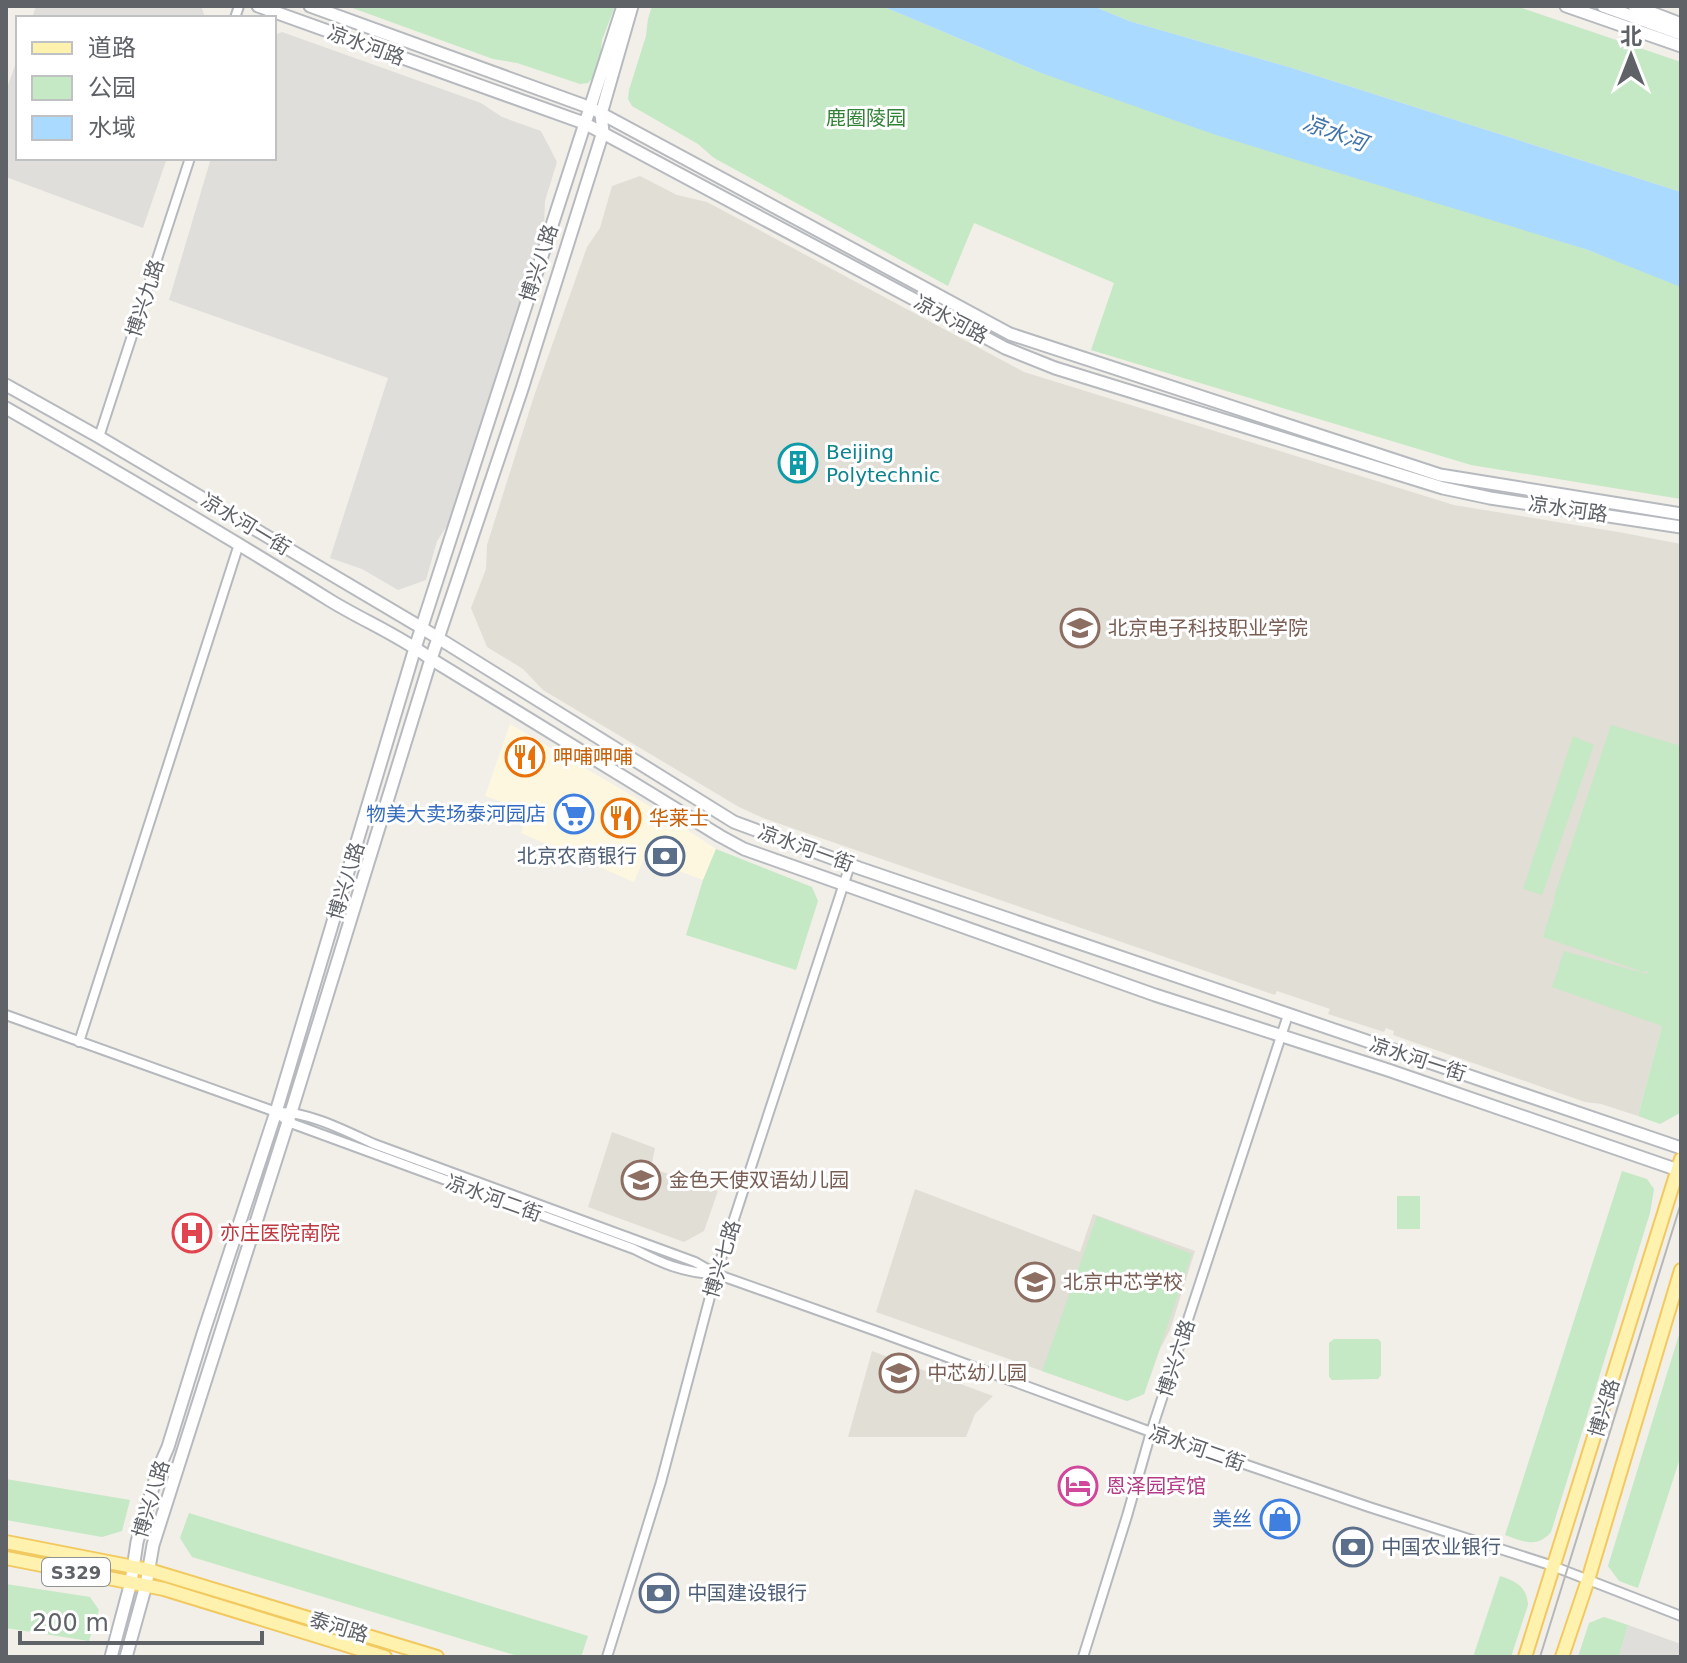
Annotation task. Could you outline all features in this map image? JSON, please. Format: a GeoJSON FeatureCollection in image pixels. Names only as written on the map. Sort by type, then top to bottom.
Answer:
{"type":"FeatureCollection","features":[{"type":"Feature","properties":{"kind":"main road","name":"凉水河路"},"geometry":{"type":"LineString","coordinates":[[258,6],[584,123],[1005,348],[1055,368],[1443,488],[1681,527]]}},
{"type":"Feature","properties":{"kind":"main road","name":"凉水河路"},"geometry":{"type":"LineString","coordinates":[[310,6],[596,111],[1010,334],[1440,475],[1681,514]]}},
{"type":"Feature","properties":{"kind":"main road"},"geometry":{"type":"LineString","coordinates":[[596,111],[623,6]]}},
{"type":"Feature","properties":{"kind":"main road"},"geometry":{"type":"LineString","coordinates":[[596,111],[632,6]]}},
{"type":"Feature","properties":{"kind":"main road"},"geometry":{"type":"LineString","coordinates":[[1566,6],[1681,46]]}},
{"type":"Feature","properties":{"kind":"main road"},"geometry":{"type":"LineString","coordinates":[[1603,6],[1619,9],[1681,34]]}},
{"type":"Feature","properties":{"kind":"main road"},"geometry":{"type":"LineString","coordinates":[[1634,6],[1681,24]]}},
{"type":"Feature","properties":{"kind":"main road","name":"博兴八路"},"geometry":{"type":"LineString","coordinates":[[111,1657],[131,1582],[137,1542],[158,1470],[276,1112],[415,648],[584,123],[596,111],[603,132],[522,389],[431,659],[290,1117],[158,1530],[126,1657]]}},
{"type":"Feature","properties":{"kind":"main road","name":"凉水河一街"},"geometry":{"type":"LineString","coordinates":[[6,385],[422,628],[734,822],[850,865],[1681,1148]]}},
{"type":"Feature","properties":{"kind":"main road","name":"凉水河一街"},"geometry":{"type":"LineString","coordinates":[[6,408],[352,614],[415,648],[744,849],[1155,995],[1680,1167]]}},
{"type":"Feature","properties":{"kind":"main road"},"geometry":{"type":"LineString","coordinates":[[802,870],[813,863],[812,850]]}},
{"type":"Feature","properties":{"kind":"main road","name":"博兴路"},"geometry":{"type":"LineString","coordinates":[[1525,1657],[1680,1167]]}},
{"type":"Feature","properties":{"kind":"main road","name":"博兴路"},"geometry":{"type":"LineString","coordinates":[[1562,1657],[1681,1270]]}},
{"type":"Feature","properties":{"kind":"main road","name":"S329"},"geometry":{"type":"LineString","coordinates":[[6,1542],[149,1570]]}},
{"type":"Feature","properties":{"kind":"main road","name":"S329"},"geometry":{"type":"LineString","coordinates":[[6,1558],[146,1585]]}},
{"type":"Feature","properties":{"kind":"main road","name":"泰河路"},"geometry":{"type":"LineString","coordinates":[[149,1570],[437,1657]]}},
{"type":"Feature","properties":{"kind":"main road","name":"泰河路"},"geometry":{"type":"LineString","coordinates":[[146,1585],[385,1657]]}},
{"type":"Feature","properties":{"kind":"street","name":"博兴九路"},"geometry":{"type":"LineString","coordinates":[[99,437],[189,160]]}},
{"type":"Feature","properties":{"kind":"street"},"geometry":{"type":"LineString","coordinates":[[79,1042],[239,544]]}},
{"type":"Feature","properties":{"kind":"street","name":"博兴七路"},"geometry":{"type":"LineString","coordinates":[[607,1657],[661,1482],[716,1274],[850,865]]}},
{"type":"Feature","properties":{"kind":"street","name":"凉水河二街"},"geometry":{"type":"LineString","coordinates":[[6,1015],[290,1117],[651,1258],[693,1273],[716,1274],[1151,1432],[1555,1567],[1681,1616]]}},
{"type":"Feature","properties":{"kind":"street","name":"博兴六路"},"geometry":{"type":"LineString","coordinates":[[1083,1657],[1151,1432],[1288,1015]]}},
{"type":"Feature","properties":{"kind":"shaded area"},"geometry":{"type":"Polygon","coordinates":[[[36,6],[201,6],[204,14],[204,16],[33,16],[36,6]]]}},
{"type":"Feature","properties":{"kind":"shaded area"},"geometry":{"type":"Polygon","coordinates":[[[282,32],[481,103],[502,117],[541,131],[557,162],[545,201],[544,228],[451,520],[437,541],[426,580],[398,590],[362,569],[330,558],[388,378],[169,300],[210,160],[276,160],[276,34],[282,32]]]}},
{"type":"Feature","properties":{"kind":"shaded area"},"geometry":{"type":"Polygon","coordinates":[[[16,63],[16,160],[166,160],[143,228],[6,177],[6,91],[16,63]]]}},
{"type":"Feature","properties":{"kind":"shaded area","name":"北京电子科技职业学院"},"geometry":{"type":"Polygon","coordinates":[[[640,176],[677,195],[707,202],[1024,372],[1454,505],[1681,544],[1681,967],[1638,1116],[1585,1102],[1393,1035],[1394,1031],[1386,1028],[1384,1032],[1328,1014],[1330,1009],[1277,991],[1275,995],[763,818],[739,807],[543,690],[523,669],[487,647],[471,608],[486,569],[487,545],[534,396],[587,247],[600,228],[612,186],[640,176]]]}},
{"type":"Feature","properties":{"kind":"shaded area"},"geometry":{"type":"Polygon","coordinates":[[[510,724],[716,849],[703,880],[644,858],[634,882],[521,833],[528,811],[485,796],[510,724]]]}},
{"type":"Feature","properties":{"kind":"shaded area","name":"金色天使双语幼儿园"},"geometry":{"type":"Polygon","coordinates":[[[612,1132],[655,1148],[651,1168],[718,1191],[704,1231],[684,1242],[588,1207],[612,1132]]]}},
{"type":"Feature","properties":{"kind":"shaded area","name":"北京中芯学校"},"geometry":{"type":"Polygon","coordinates":[[[915,1189],[1080,1252],[1093,1214],[1195,1251],[1170,1330],[1144,1394],[1127,1401],[876,1312],[915,1189]]]}},
{"type":"Feature","properties":{"kind":"shaded area","name":"中芯幼儿园"},"geometry":{"type":"Polygon","coordinates":[[[872,1351],[993,1396],[975,1414],[966,1437],[848,1437],[872,1351]]]}},
{"type":"Feature","properties":{"kind":"shaded area"},"geometry":{"type":"Polygon","coordinates":[[[1628,1625],[1681,1644],[1681,1657],[1619,1657],[1628,1625]]]}},
{"type":"Feature","properties":{"kind":"green space"},"geometry":{"type":"Polygon","coordinates":[[[347,6],[615,6],[602,40],[599,71],[588,83],[580,84],[517,63],[493,59],[347,6]]]}},
{"type":"Feature","properties":{"kind":"green space","name":"鹿圈陵园"},"geometry":{"type":"Polygon","coordinates":[[[652,6],[882,6],[1041,73],[1588,250],[1673,282],[1681,287],[1681,499],[1471,465],[1091,350],[1114,283],[974,223],[948,286],[714,158],[698,144],[632,106],[628,99],[629,90],[652,6]]]}},
{"type":"Feature","properties":{"kind":"green space"},"geometry":{"type":"Polygon","coordinates":[[[1093,6],[1516,6],[1681,62],[1681,192],[1292,68],[1129,21],[1093,6]]]}},
{"type":"Feature","properties":{"kind":"green space"},"geometry":{"type":"Polygon","coordinates":[[[1611,725],[1681,746],[1681,1111],[1660,1124],[1638,1116],[1662,1026],[1552,987],[1564,951],[1647,974],[1648,971],[1643,972],[1543,937],[1611,725]]]}},
{"type":"Feature","properties":{"kind":"green space"},"geometry":{"type":"Polygon","coordinates":[[[1573,736],[1594,745],[1542,895],[1523,889],[1573,736]]]}},
{"type":"Feature","properties":{"kind":"green space"},"geometry":{"type":"Polygon","coordinates":[[[716,849],[812,887],[818,901],[796,970],[686,935],[716,849]]]}},
{"type":"Feature","properties":{"kind":"green space"},"geometry":{"type":"Polygon","coordinates":[[[1622,1171],[1647,1179],[1654,1189],[1650,1213],[1551,1532],[1535,1542],[1523,1541],[1505,1535],[1622,1171]]]}},
{"type":"Feature","properties":{"kind":"green space"},"geometry":{"type":"Polygon","coordinates":[[[1397,1196],[1420,1196],[1420,1229],[1397,1229],[1397,1196]]]}},
{"type":"Feature","properties":{"kind":"green space"},"geometry":{"type":"Polygon","coordinates":[[[1097,1216],[1192,1254],[1144,1394],[1127,1401],[1042,1371],[1097,1216]]]}},
{"type":"Feature","properties":{"kind":"green space"},"geometry":{"type":"Polygon","coordinates":[[[1681,1328],[1681,1455],[1638,1588],[1619,1581],[1608,1566],[1681,1328]]]}},
{"type":"Feature","properties":{"kind":"green space"},"geometry":{"type":"Polygon","coordinates":[[[1334,1339],[1378,1339],[1381,1342],[1381,1375],[1378,1379],[1332,1380],[1329,1377],[1329,1343],[1334,1339]]]}},
{"type":"Feature","properties":{"kind":"green space"},"geometry":{"type":"Polygon","coordinates":[[[6,1479],[130,1500],[122,1531],[102,1537],[6,1520],[6,1479]]]}},
{"type":"Feature","properties":{"kind":"green space"},"geometry":{"type":"Polygon","coordinates":[[[189,1513],[588,1636],[581,1657],[521,1657],[192,1557],[180,1538],[189,1513]]]}},
{"type":"Feature","properties":{"kind":"green space"},"geometry":{"type":"Polygon","coordinates":[[[1500,1576],[1520,1586],[1528,1605],[1511,1657],[1473,1657],[1500,1576]]]}},
{"type":"Feature","properties":{"kind":"green space"},"geometry":{"type":"Polygon","coordinates":[[[6,1584],[90,1597],[99,1610],[89,1641],[6,1628],[6,1584]]]}},
{"type":"Feature","properties":{"kind":"green space"},"geometry":{"type":"Polygon","coordinates":[[[1604,1617],[1628,1625],[1619,1657],[1578,1657],[1589,1623],[1604,1617]]]}},
{"type":"Feature","properties":{"kind":"water","name":"凉水河"},"geometry":{"type":"Polygon","coordinates":[[[882,6],[1093,6],[1129,21],[1292,68],[1681,192],[1681,287],[1588,250],[1213,134],[1041,73],[882,6]]]}},
{"type":"Feature","properties":{"kind":"tram line"},"geometry":{"type":"LineString","coordinates":[[1540,1657],[1681,1203]]}},
{"type":"Feature","properties":{"kind":"place","name":"Beijing Polytechnic"},"geometry":{"type":"Point","coordinates":[798,463]}},
{"type":"Feature","properties":{"kind":"place","name":"北京电子科技职业学院"},"geometry":{"type":"Point","coordinates":[1080,628]}},
{"type":"Feature","properties":{"kind":"place","name":"呷哺呷哺"},"geometry":{"type":"Point","coordinates":[525,757]}},
{"type":"Feature","properties":{"kind":"place","name":"物美大卖场泰河园店"},"geometry":{"type":"Point","coordinates":[574,814]}},
{"type":"Feature","properties":{"kind":"place","name":"华莱士"},"geometry":{"type":"Point","coordinates":[621,818]}},
{"type":"Feature","properties":{"kind":"place","name":"北京农商银行"},"geometry":{"type":"Point","coordinates":[665,856]}},
{"type":"Feature","properties":{"kind":"place","name":"金色天使双语幼儿园"},"geometry":{"type":"Point","coordinates":[641,1180]}},
{"type":"Feature","properties":{"kind":"place","name":"亦庄医院南院"},"geometry":{"type":"Point","coordinates":[192,1233]}},
{"type":"Feature","properties":{"kind":"place","name":"北京中芯学校"},"geometry":{"type":"Point","coordinates":[1035,1282]}},
{"type":"Feature","properties":{"kind":"place","name":"中芯幼儿园"},"geometry":{"type":"Point","coordinates":[899,1373]}},
{"type":"Feature","properties":{"kind":"place","name":"恩泽园宾馆"},"geometry":{"type":"Point","coordinates":[1078,1486]}},
{"type":"Feature","properties":{"kind":"place","name":"美丝"},"geometry":{"type":"Point","coordinates":[1280,1519]}},
{"type":"Feature","properties":{"kind":"place","name":"中国农业银行"},"geometry":{"type":"Point","coordinates":[1353,1547]}},
{"type":"Feature","properties":{"kind":"place","name":"中国建设银行"},"geometry":{"type":"Point","coordinates":[659,1593]}}]}
